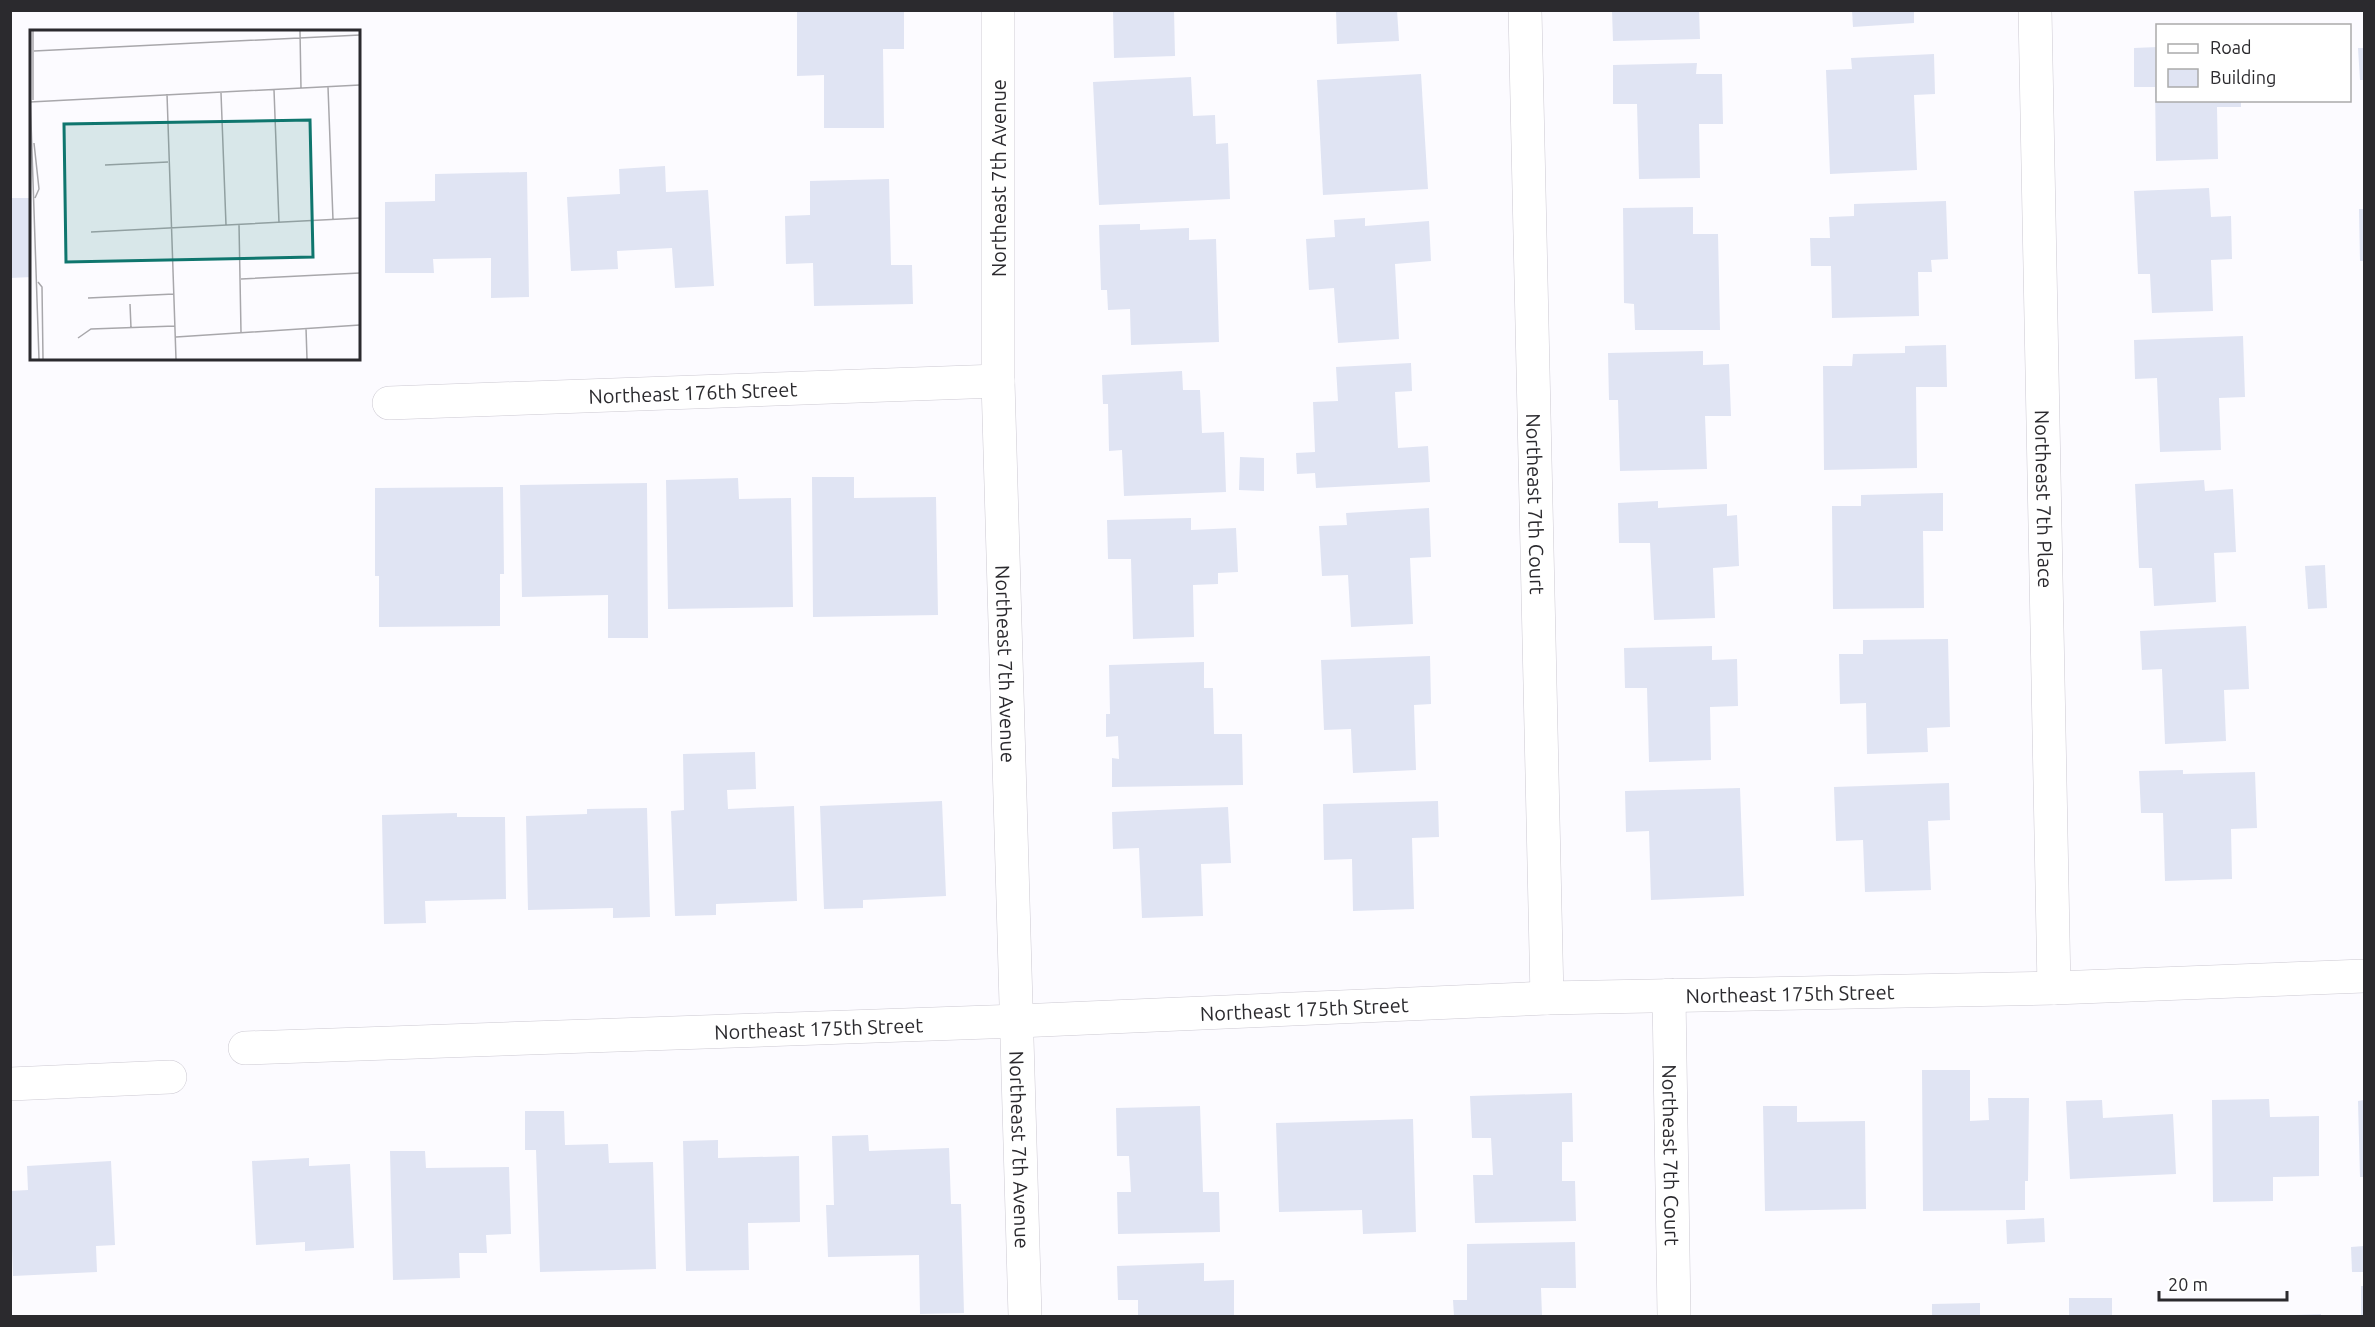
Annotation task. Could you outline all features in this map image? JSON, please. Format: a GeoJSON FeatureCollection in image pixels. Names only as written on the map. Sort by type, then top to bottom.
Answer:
{"type":"FeatureCollection","features":[{"type":"Feature","properties":{"kind":"street","name":"Northeast 7th Avenue"},"geometry":{"type":"LineString","coordinates":[[998,10],[998,381],[1025,1317]]}},
{"type":"Feature","properties":{"kind":"street","name":"Northeast 7th Court"},"geometry":{"type":"LineString","coordinates":[[1525,10],[1546,998]]}},
{"type":"Feature","properties":{"kind":"street","name":"Northeast 7th Place"},"geometry":{"type":"LineString","coordinates":[[2034,10],[2054,987]]}},
{"type":"Feature","properties":{"kind":"street","name":"Northeast 176th Street"},"geometry":{"type":"LineString","coordinates":[[389,403],[998,381]]}},
{"type":"Feature","properties":{"kind":"street","name":"Northeast 175th Street"},"geometry":{"type":"LineString","coordinates":[[244,1048],[1018,1021],[1546,998],[2054,987],[2364,976]]}},
{"type":"Feature","properties":{"kind":"street","name":"Northeast 7th Court"},"geometry":{"type":"LineString","coordinates":[[1669,995],[1674,1317]]}},
{"type":"Feature","properties":{"kind":"street"},"geometry":{"type":"LineString","coordinates":[[10,1084],[170,1077]]}},
{"type":"Feature","properties":{"kind":"building"},"geometry":{"type":"Polygon","coordinates":[[[1113,10],[1174,10],[1175,56],[1114,58],[1113,10]]]}},
{"type":"Feature","properties":{"kind":"building"},"geometry":{"type":"Polygon","coordinates":[[[1336,10],[1397,10],[1399,41],[1337,44],[1336,10]]]}},
{"type":"Feature","properties":{"kind":"building"},"geometry":{"type":"Polygon","coordinates":[[[1612,10],[1699,10],[1700,39],[1613,41],[1612,10]]]}},
{"type":"Feature","properties":{"kind":"building"},"geometry":{"type":"Polygon","coordinates":[[[1852,10],[1914,10],[1914,23],[1853,27],[1852,10]]]}},
{"type":"Feature","properties":{"kind":"building"},"geometry":{"type":"Polygon","coordinates":[[[904,11],[904,49],[883,49],[884,128],[824,128],[824,75],[797,76],[797,12],[904,11]]]}},
{"type":"Feature","properties":{"kind":"building"},"geometry":{"type":"Polygon","coordinates":[[[2156,47],[2156,102],[2241,102],[2241,107],[2217,107],[2218,159],[2156,161],[2155,87],[2134,87],[2134,48],[2156,47]]]}},
{"type":"Feature","properties":{"kind":"building"},"geometry":{"type":"Polygon","coordinates":[[[2358,48],[2364,48],[2364,80],[2360,80],[2358,48]]]}},
{"type":"Feature","properties":{"kind":"building"},"geometry":{"type":"Polygon","coordinates":[[[1934,54],[1935,94],[1914,95],[1917,170],[1830,174],[1826,70],[1852,69],[1851,58],[1934,54]]]}},
{"type":"Feature","properties":{"kind":"building"},"geometry":{"type":"Polygon","coordinates":[[[1697,63],[1696,74],[1722,74],[1723,124],[1699,124],[1700,178],[1639,179],[1637,104],[1613,104],[1613,65],[1697,63]]]}},
{"type":"Feature","properties":{"kind":"building"},"geometry":{"type":"Polygon","coordinates":[[[1421,74],[1428,189],[1323,195],[1317,80],[1421,74]]]}},
{"type":"Feature","properties":{"kind":"building"},"geometry":{"type":"Polygon","coordinates":[[[1191,77],[1193,116],[1215,115],[1216,144],[1228,143],[1230,199],[1099,205],[1093,82],[1191,77]]]}},
{"type":"Feature","properties":{"kind":"building"},"geometry":{"type":"Polygon","coordinates":[[[665,166],[666,192],[708,190],[714,286],[675,288],[672,248],[617,251],[618,269],[571,271],[567,197],[620,194],[619,169],[665,166]]]}},
{"type":"Feature","properties":{"kind":"building"},"geometry":{"type":"Polygon","coordinates":[[[527,172],[529,297],[491,298],[491,258],[433,259],[434,273],[385,273],[385,202],[435,201],[435,174],[527,172]]]}},
{"type":"Feature","properties":{"kind":"building"},"geometry":{"type":"Polygon","coordinates":[[[889,179],[891,265],[912,265],[913,304],[814,306],[813,263],[786,264],[785,216],[810,215],[810,181],[889,179]]]}},
{"type":"Feature","properties":{"kind":"building"},"geometry":{"type":"Polygon","coordinates":[[[2209,188],[2211,217],[2231,216],[2232,259],[2211,260],[2213,311],[2152,313],[2150,274],[2138,274],[2134,191],[2209,188]]]}},
{"type":"Feature","properties":{"kind":"building"},"geometry":{"type":"Polygon","coordinates":[[[10,198],[30,198],[30,277],[10,278],[10,198]]]}},
{"type":"Feature","properties":{"kind":"building"},"geometry":{"type":"Polygon","coordinates":[[[1946,201],[1948,259],[1931,260],[1932,272],[1918,272],[1919,316],[1832,318],[1831,266],[1811,266],[1810,238],[1830,238],[1829,217],[1854,216],[1854,204],[1946,201]]]}},
{"type":"Feature","properties":{"kind":"building"},"geometry":{"type":"Polygon","coordinates":[[[1693,207],[1693,234],[1718,234],[1720,330],[1635,330],[1634,304],[1624,303],[1623,208],[1693,207]]]}},
{"type":"Feature","properties":{"kind":"building"},"geometry":{"type":"Polygon","coordinates":[[[2359,209],[2364,209],[2364,261],[2360,261],[2359,209]]]}},
{"type":"Feature","properties":{"kind":"building"},"geometry":{"type":"Polygon","coordinates":[[[1365,218],[1365,226],[1429,221],[1431,261],[1395,264],[1399,339],[1338,343],[1334,288],[1309,290],[1306,239],[1335,237],[1334,220],[1365,218]]]}},
{"type":"Feature","properties":{"kind":"building"},"geometry":{"type":"Polygon","coordinates":[[[1140,224],[1140,230],[1189,228],[1189,240],[1216,239],[1219,342],[1131,345],[1130,309],[1108,310],[1107,290],[1101,290],[1099,225],[1140,224]]]}},
{"type":"Feature","properties":{"kind":"building"},"geometry":{"type":"Polygon","coordinates":[[[2243,336],[2245,397],[2219,398],[2221,450],[2160,452],[2157,378],[2135,379],[2134,340],[2243,336]]]}},
{"type":"Feature","properties":{"kind":"building"},"geometry":{"type":"Polygon","coordinates":[[[1946,345],[1947,387],[1916,387],[1917,468],[1824,470],[1823,366],[1852,366],[1853,354],[1905,353],[1905,346],[1946,345]]]}},
{"type":"Feature","properties":{"kind":"building"},"geometry":{"type":"Polygon","coordinates":[[[1703,351],[1703,365],[1729,364],[1731,416],[1705,416],[1707,469],[1620,471],[1618,400],[1609,400],[1608,353],[1703,351]]]}},
{"type":"Feature","properties":{"kind":"building"},"geometry":{"type":"Polygon","coordinates":[[[1411,363],[1412,391],[1395,392],[1398,448],[1428,446],[1430,482],[1316,488],[1315,473],[1297,474],[1296,453],[1315,452],[1313,402],[1338,401],[1336,367],[1411,363]]]}},
{"type":"Feature","properties":{"kind":"building"},"geometry":{"type":"Polygon","coordinates":[[[1182,371],[1183,390],[1200,390],[1202,433],[1224,432],[1226,492],[1124,496],[1122,450],[1109,451],[1108,404],[1103,404],[1102,375],[1182,371]]]}},
{"type":"Feature","properties":{"kind":"building"},"geometry":{"type":"Polygon","coordinates":[[[1240,457],[1264,458],[1264,491],[1239,490],[1240,457]]]}},
{"type":"Feature","properties":{"kind":"building"},"geometry":{"type":"Polygon","coordinates":[[[812,477],[854,477],[854,498],[936,497],[938,615],[813,617],[812,477]]]}},
{"type":"Feature","properties":{"kind":"building"},"geometry":{"type":"Polygon","coordinates":[[[738,478],[739,499],[791,498],[793,607],[668,609],[666,480],[738,478]]]}},
{"type":"Feature","properties":{"kind":"building"},"geometry":{"type":"Polygon","coordinates":[[[2204,480],[2205,491],[2233,489],[2236,552],[2214,553],[2216,602],[2154,606],[2152,568],[2139,568],[2135,484],[2204,480]]]}},
{"type":"Feature","properties":{"kind":"building"},"geometry":{"type":"Polygon","coordinates":[[[647,483],[648,638],[608,638],[608,595],[522,597],[520,485],[647,483]]]}},
{"type":"Feature","properties":{"kind":"building"},"geometry":{"type":"Polygon","coordinates":[[[503,487],[504,574],[500,574],[500,626],[379,627],[379,576],[375,576],[375,488],[503,487]]]}},
{"type":"Feature","properties":{"kind":"building"},"geometry":{"type":"Polygon","coordinates":[[[1943,493],[1943,531],[1923,531],[1924,608],[1833,609],[1832,506],[1861,506],[1861,495],[1943,493]]]}},
{"type":"Feature","properties":{"kind":"building"},"geometry":{"type":"Polygon","coordinates":[[[1658,501],[1658,508],[1727,504],[1727,516],[1737,515],[1739,566],[1713,568],[1715,618],[1654,620],[1650,543],[1619,543],[1618,503],[1658,501]]]}},
{"type":"Feature","properties":{"kind":"building"},"geometry":{"type":"Polygon","coordinates":[[[1429,508],[1431,557],[1410,558],[1413,624],[1351,627],[1348,575],[1322,576],[1319,526],[1347,525],[1346,513],[1429,508]]]}},
{"type":"Feature","properties":{"kind":"building"},"geometry":{"type":"Polygon","coordinates":[[[1191,518],[1191,530],[1236,528],[1238,572],[1218,573],[1218,584],[1193,585],[1194,637],[1133,639],[1131,559],[1108,559],[1107,520],[1191,518]]]}},
{"type":"Feature","properties":{"kind":"building"},"geometry":{"type":"Polygon","coordinates":[[[2325,565],[2327,608],[2308,609],[2305,566],[2325,565]]]}},
{"type":"Feature","properties":{"kind":"building"},"geometry":{"type":"Polygon","coordinates":[[[2246,626],[2249,689],[2224,690],[2226,741],[2165,744],[2162,669],[2142,670],[2140,631],[2246,626]]]}},
{"type":"Feature","properties":{"kind":"building"},"geometry":{"type":"Polygon","coordinates":[[[1948,639],[1950,727],[1927,728],[1928,752],[1867,754],[1866,703],[1840,704],[1839,654],[1863,654],[1863,640],[1948,639]]]}},
{"type":"Feature","properties":{"kind":"building"},"geometry":{"type":"Polygon","coordinates":[[[1712,646],[1712,660],[1737,659],[1738,706],[1710,707],[1711,760],[1649,762],[1647,688],[1625,688],[1624,648],[1712,646]]]}},
{"type":"Feature","properties":{"kind":"building"},"geometry":{"type":"Polygon","coordinates":[[[1430,656],[1431,704],[1414,705],[1416,770],[1353,773],[1351,729],[1324,730],[1321,660],[1430,656]]]}},
{"type":"Feature","properties":{"kind":"building"},"geometry":{"type":"Polygon","coordinates":[[[1204,662],[1204,688],[1213,688],[1214,734],[1242,734],[1243,785],[1112,787],[1112,758],[1119,759],[1118,736],[1106,737],[1106,714],[1110,714],[1109,665],[1204,662]]]}},
{"type":"Feature","properties":{"kind":"building"},"geometry":{"type":"Polygon","coordinates":[[[755,752],[756,789],[727,790],[728,809],[794,806],[797,901],[716,904],[716,915],[675,916],[671,811],[684,810],[683,754],[755,752]]]}},
{"type":"Feature","properties":{"kind":"building"},"geometry":{"type":"Polygon","coordinates":[[[2183,770],[2183,774],[2255,772],[2257,828],[2231,829],[2232,879],[2165,881],[2163,813],[2141,813],[2139,771],[2183,770]]]}},
{"type":"Feature","properties":{"kind":"building"},"geometry":{"type":"Polygon","coordinates":[[[1949,783],[1950,820],[1928,821],[1931,890],[1865,892],[1863,840],[1836,841],[1834,787],[1949,783]]]}},
{"type":"Feature","properties":{"kind":"building"},"geometry":{"type":"Polygon","coordinates":[[[1740,788],[1744,896],[1651,900],[1649,831],[1626,832],[1625,791],[1740,788]]]}},
{"type":"Feature","properties":{"kind":"building"},"geometry":{"type":"Polygon","coordinates":[[[942,801],[946,896],[863,900],[863,908],[824,909],[820,806],[942,801]]]}},
{"type":"Feature","properties":{"kind":"building"},"geometry":{"type":"Polygon","coordinates":[[[1438,801],[1439,837],[1412,838],[1414,909],[1353,911],[1352,859],[1324,860],[1323,804],[1438,801]]]}},
{"type":"Feature","properties":{"kind":"building"},"geometry":{"type":"Polygon","coordinates":[[[1228,807],[1231,863],[1201,864],[1203,916],[1142,918],[1139,848],[1113,849],[1112,812],[1228,807]]]}},
{"type":"Feature","properties":{"kind":"building"},"geometry":{"type":"Polygon","coordinates":[[[647,808],[650,917],[613,918],[613,908],[528,910],[526,816],[587,814],[587,809],[647,808]]]}},
{"type":"Feature","properties":{"kind":"building"},"geometry":{"type":"Polygon","coordinates":[[[457,813],[457,817],[505,817],[506,899],[425,901],[426,923],[384,924],[382,815],[457,813]]]}},
{"type":"Feature","properties":{"kind":"building"},"geometry":{"type":"Polygon","coordinates":[[[1922,1070],[1970,1070],[1970,1121],[1989,1120],[1988,1098],[2029,1098],[2028,1181],[2025,1181],[2025,1210],[1923,1211],[1922,1070]]]}},
{"type":"Feature","properties":{"kind":"building"},"geometry":{"type":"Polygon","coordinates":[[[1572,1093],[1573,1142],[1562,1142],[1562,1181],[1575,1181],[1576,1221],[1475,1223],[1473,1175],[1493,1175],[1491,1138],[1472,1138],[1470,1096],[1572,1093]]]}},
{"type":"Feature","properties":{"kind":"building"},"geometry":{"type":"Polygon","coordinates":[[[2269,1099],[2270,1117],[2319,1116],[2319,1176],[2273,1177],[2273,1201],[2213,1202],[2212,1100],[2269,1099]]]}},
{"type":"Feature","properties":{"kind":"building"},"geometry":{"type":"Polygon","coordinates":[[[2102,1100],[2103,1118],[2173,1114],[2176,1174],[2070,1179],[2066,1101],[2102,1100]]]}},
{"type":"Feature","properties":{"kind":"building"},"geometry":{"type":"Polygon","coordinates":[[[2364,1100],[2364,1177],[2360,1177],[2358,1101],[2364,1100]]]}},
{"type":"Feature","properties":{"kind":"building"},"geometry":{"type":"Polygon","coordinates":[[[1200,1106],[1203,1192],[1219,1192],[1220,1232],[1118,1234],[1117,1192],[1131,1192],[1129,1156],[1117,1156],[1116,1108],[1200,1106]]]}},
{"type":"Feature","properties":{"kind":"building"},"geometry":{"type":"Polygon","coordinates":[[[1763,1106],[1797,1106],[1797,1122],[1865,1121],[1866,1209],[1765,1211],[1763,1106]]]}},
{"type":"Feature","properties":{"kind":"building"},"geometry":{"type":"Polygon","coordinates":[[[525,1111],[564,1111],[565,1145],[608,1144],[609,1163],[653,1162],[656,1269],[540,1272],[536,1150],[525,1150],[525,1111]]]}},
{"type":"Feature","properties":{"kind":"building"},"geometry":{"type":"Polygon","coordinates":[[[1413,1119],[1416,1232],[1363,1234],[1362,1210],[1279,1212],[1276,1123],[1413,1119]]]}},
{"type":"Feature","properties":{"kind":"building"},"geometry":{"type":"Polygon","coordinates":[[[868,1135],[869,1151],[949,1148],[951,1204],[961,1204],[964,1313],[920,1314],[919,1255],[828,1257],[826,1205],[834,1205],[832,1136],[868,1135]]]}},
{"type":"Feature","properties":{"kind":"building"},"geometry":{"type":"Polygon","coordinates":[[[718,1140],[718,1158],[799,1156],[800,1222],[748,1223],[749,1270],[686,1271],[683,1141],[718,1140]]]}},
{"type":"Feature","properties":{"kind":"building"},"geometry":{"type":"Polygon","coordinates":[[[390,1151],[425,1151],[426,1168],[509,1167],[511,1234],[486,1235],[487,1253],[459,1253],[460,1278],[393,1280],[390,1151]]]}},
{"type":"Feature","properties":{"kind":"building"},"geometry":{"type":"Polygon","coordinates":[[[309,1158],[309,1166],[350,1164],[354,1248],[305,1251],[305,1242],[256,1245],[252,1161],[309,1158]]]}},
{"type":"Feature","properties":{"kind":"building"},"geometry":{"type":"Polygon","coordinates":[[[111,1161],[115,1245],[96,1246],[97,1272],[13,1276],[10,1191],[28,1190],[27,1166],[111,1161]]]}},
{"type":"Feature","properties":{"kind":"building"},"geometry":{"type":"Polygon","coordinates":[[[2044,1218],[2045,1242],[2007,1244],[2006,1220],[2044,1218]]]}},
{"type":"Feature","properties":{"kind":"building"},"geometry":{"type":"Polygon","coordinates":[[[1575,1242],[1576,1288],[1541,1288],[1542,1316],[1454,1316],[1453,1300],[1467,1300],[1467,1244],[1575,1242]]]}},
{"type":"Feature","properties":{"kind":"building"},"geometry":{"type":"Polygon","coordinates":[[[2364,1246],[2364,1272],[2352,1272],[2351,1247],[2364,1246]]]}},
{"type":"Feature","properties":{"kind":"building"},"geometry":{"type":"Polygon","coordinates":[[[1204,1263],[1204,1281],[1234,1280],[1234,1316],[1138,1316],[1138,1300],[1118,1300],[1117,1266],[1204,1263]]]}},
{"type":"Feature","properties":{"kind":"building"},"geometry":{"type":"Polygon","coordinates":[[[2361,1286],[2364,1286],[2364,1316],[2361,1316],[2361,1286]]]}},
{"type":"Feature","properties":{"kind":"building"},"geometry":{"type":"Polygon","coordinates":[[[2069,1298],[2112,1298],[2112,1316],[2069,1316],[2069,1298]]]}},
{"type":"Feature","properties":{"kind":"building"},"geometry":{"type":"Polygon","coordinates":[[[1980,1303],[1980,1316],[1932,1316],[1932,1304],[1980,1303]]]}},
{"type":"Feature","properties":{"kind":"building"},"geometry":{"type":"Polygon","coordinates":[[[2321,1314],[2321,1316],[2294,1316],[2294,1315],[2321,1314]]]}}]}
